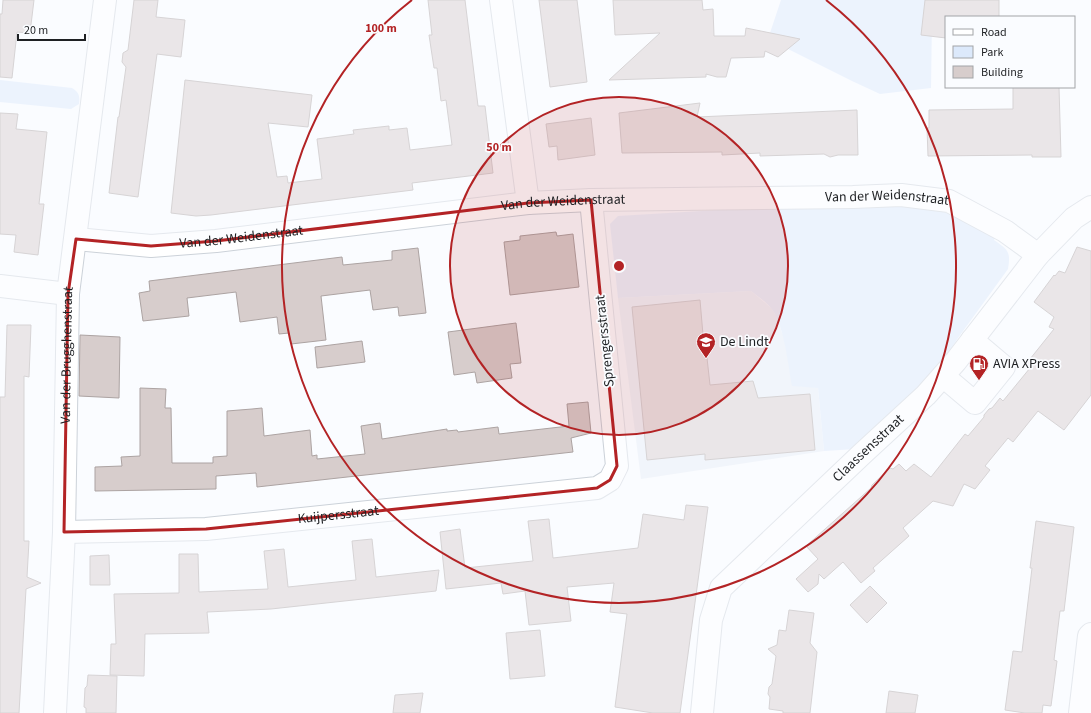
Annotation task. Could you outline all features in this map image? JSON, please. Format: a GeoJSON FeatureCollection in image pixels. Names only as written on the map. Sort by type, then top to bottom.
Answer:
{"type":"FeatureCollection","features":[{"type":"Feature","properties":{"kind":"street","name":"Van der Brugghenstraat"},"geometry":{"type":"LineString","coordinates":[[55,713],[64,532],[68,294],[105,0]]}},
{"type":"Feature","properties":{"kind":"street"},"geometry":{"type":"LineString","coordinates":[[501,0],[528,203]]}},
{"type":"Feature","properties":{"kind":"street","name":"Van der Weidenstraat"},"geometry":{"type":"LineString","coordinates":[[76,240],[152,246],[216,242],[528,203],[591,200],[854,197],[901,195],[949,201],[1005,230],[1038,255]]}},
{"type":"Feature","properties":{"kind":"street","name":"Sprengersstraat"},"geometry":{"type":"LineString","coordinates":[[591,200],[618,466],[610,480]]}},
{"type":"Feature","properties":{"kind":"street","name":"Claassensstraat"},"geometry":{"type":"LineString","coordinates":[[702,713],[711,620],[721,588],[926,395],[972,340],[1038,255],[1074,218],[1091,207]]}},
{"type":"Feature","properties":{"kind":"street"},"geometry":{"type":"LineString","coordinates":[[0,286],[68,294]]}},
{"type":"Feature","properties":{"kind":"street"},"geometry":{"type":"LineString","coordinates":[[943,376],[975,403],[1000,373],[1004,367],[972,340]]}},
{"type":"Feature","properties":{"kind":"street","name":"Kuijpersstraat"},"geometry":{"type":"LineString","coordinates":[[64,532],[206,529],[597,488],[610,480]]}},
{"type":"Feature","properties":{"kind":"street"},"geometry":{"type":"LineString","coordinates":[[1084,704],[1089,636],[1091,634]]}},
{"type":"Feature","properties":{"kind":"highlighted area"},"geometry":{"type":"Polygon","coordinates":[[[591,200],[617,466],[610,480],[597,488],[206,529],[64,532],[68,294],[76,239],[151,246],[216,241],[528,203],[591,200]]]}},
{"type":"Feature","properties":{"kind":"shaded area","name":"De Lindt"},"geometry":{"type":"Polygon","coordinates":[[[751,291],[771,308],[777,317],[782,333],[818,388],[824,451],[641,479],[618,298],[751,291]]]}},
{"type":"Feature","properties":{"kind":"green space"},"geometry":{"type":"Polygon","coordinates":[[[781,0],[931,0],[931,88],[880,94],[768,39],[781,0]]]}},
{"type":"Feature","properties":{"kind":"green space"},"geometry":{"type":"Polygon","coordinates":[[[0,80],[72,88],[78,94],[79,104],[71,109],[0,102],[0,80]]]}},
{"type":"Feature","properties":{"kind":"green space"},"geometry":{"type":"Polygon","coordinates":[[[802,205],[907,206],[941,211],[958,216],[997,234],[994,240],[1003,246],[1009,255],[1008,269],[958,338],[930,381],[856,449],[824,451],[818,388],[792,386],[785,344],[779,323],[770,307],[751,291],[618,298],[610,224],[618,216],[802,205]]]}},
{"type":"Feature","properties":{"kind":"building"},"geometry":{"type":"Polygon","coordinates":[[[3,0],[34,0],[30,33],[17,32],[12,78],[0,77],[0,14],[2,14],[3,0]]]}},
{"type":"Feature","properties":{"kind":"building"},"geometry":{"type":"Polygon","coordinates":[[[134,0],[158,0],[156,17],[185,20],[181,57],[157,54],[138,197],[109,193],[118,117],[126,67],[122,62],[123,53],[128,50],[134,0]]]}},
{"type":"Feature","properties":{"kind":"building"},"geometry":{"type":"Polygon","coordinates":[[[428,0],[465,0],[478,106],[485,106],[493,173],[412,183],[413,190],[211,215],[196,216],[171,213],[185,80],[312,95],[308,127],[268,123],[277,177],[287,176],[288,183],[322,179],[317,139],[354,134],[353,130],[389,126],[389,130],[407,128],[410,150],[452,145],[446,100],[441,101],[437,68],[434,68],[429,35],[432,35],[428,0]]]}},
{"type":"Feature","properties":{"kind":"building"},"geometry":{"type":"Polygon","coordinates":[[[539,0],[577,0],[587,82],[550,87],[539,0]]]}},
{"type":"Feature","properties":{"kind":"building"},"geometry":{"type":"Polygon","coordinates":[[[613,0],[702,0],[703,10],[713,9],[714,36],[745,36],[746,28],[800,39],[778,57],[765,51],[764,57],[731,58],[726,77],[717,77],[706,74],[706,77],[609,80],[660,33],[615,35],[613,0]]]}},
{"type":"Feature","properties":{"kind":"building"},"geometry":{"type":"Polygon","coordinates":[[[925,0],[999,0],[999,16],[945,16],[945,38],[921,35],[925,0]]]}},
{"type":"Feature","properties":{"kind":"building"},"geometry":{"type":"Polygon","coordinates":[[[1013,88],[1059,88],[1061,157],[1032,157],[1032,155],[928,156],[927,128],[929,128],[929,110],[1013,109],[1013,88]]]}},
{"type":"Feature","properties":{"kind":"building"},"geometry":{"type":"Polygon","coordinates":[[[700,103],[697,117],[857,110],[858,155],[838,155],[830,157],[824,154],[760,156],[760,153],[722,155],[722,152],[622,153],[619,113],[700,103]]]}},
{"type":"Feature","properties":{"kind":"building"},"geometry":{"type":"Polygon","coordinates":[[[0,113],[18,114],[16,129],[47,132],[39,204],[44,204],[38,255],[14,252],[16,235],[0,234],[0,113]]]}},
{"type":"Feature","properties":{"kind":"building"},"geometry":{"type":"Polygon","coordinates":[[[591,118],[595,155],[558,160],[557,146],[549,147],[546,124],[591,118]]]}},
{"type":"Feature","properties":{"kind":"building"},"geometry":{"type":"Polygon","coordinates":[[[556,232],[557,236],[573,234],[579,287],[510,295],[504,242],[520,240],[520,236],[556,232]]]}},
{"type":"Feature","properties":{"kind":"building"},"geometry":{"type":"Polygon","coordinates":[[[1077,247],[1091,251],[1091,395],[1064,430],[1038,411],[1013,442],[1008,438],[985,466],[990,470],[975,489],[964,484],[953,506],[933,501],[903,528],[909,536],[873,568],[875,571],[861,583],[843,562],[824,579],[819,574],[818,584],[808,592],[796,579],[818,559],[806,546],[871,488],[872,485],[890,468],[893,469],[899,464],[906,471],[914,464],[931,477],[965,434],[968,436],[989,409],[992,408],[1000,398],[1003,401],[1030,368],[1026,364],[1054,329],[1049,327],[1054,317],[1034,302],[1054,275],[1055,276],[1059,271],[1065,273],[1077,247]]]}},
{"type":"Feature","properties":{"kind":"building"},"geometry":{"type":"Polygon","coordinates":[[[418,248],[426,313],[399,316],[398,307],[373,310],[370,290],[321,296],[326,340],[291,344],[289,333],[279,334],[277,317],[240,322],[236,292],[187,298],[189,316],[143,321],[139,293],[150,291],[149,281],[342,257],[343,265],[392,260],[392,251],[418,248]]]}},
{"type":"Feature","properties":{"kind":"building"},"geometry":{"type":"Polygon","coordinates":[[[700,300],[705,358],[707,358],[710,385],[753,381],[758,398],[810,394],[815,450],[705,460],[705,454],[647,460],[632,307],[700,300]]]}},
{"type":"Feature","properties":{"kind":"building"},"geometry":{"type":"Polygon","coordinates":[[[516,323],[521,363],[510,364],[512,378],[477,383],[475,372],[454,375],[448,332],[516,323]]]}},
{"type":"Feature","properties":{"kind":"building"},"geometry":{"type":"Polygon","coordinates":[[[7,325],[31,325],[29,377],[24,376],[24,541],[29,541],[27,577],[41,583],[26,589],[19,713],[0,713],[0,397],[5,397],[7,325]]]}},
{"type":"Feature","properties":{"kind":"building"},"geometry":{"type":"Polygon","coordinates":[[[80,335],[120,337],[119,398],[79,396],[80,335]]]}},
{"type":"Feature","properties":{"kind":"building"},"geometry":{"type":"Polygon","coordinates":[[[362,341],[365,362],[317,368],[315,347],[362,341]]]}},
{"type":"Feature","properties":{"kind":"building"},"geometry":{"type":"Polygon","coordinates":[[[140,388],[166,389],[165,408],[171,408],[172,463],[213,463],[213,457],[227,456],[227,411],[262,408],[264,436],[310,430],[312,456],[317,455],[317,459],[365,454],[361,426],[380,423],[382,439],[447,429],[447,431],[457,430],[458,432],[498,427],[499,434],[569,426],[567,404],[588,402],[591,433],[571,438],[573,452],[257,487],[256,473],[216,476],[216,489],[95,491],[95,467],[122,466],[121,457],[140,456],[140,388]]]}},
{"type":"Feature","properties":{"kind":"building"},"geometry":{"type":"Polygon","coordinates":[[[686,505],[708,507],[680,713],[653,713],[615,707],[627,614],[610,612],[614,583],[567,587],[571,621],[529,625],[525,591],[503,594],[501,583],[446,589],[440,532],[460,529],[465,568],[533,561],[528,521],[549,519],[553,558],[638,548],[643,514],[684,520],[686,505]]]}},
{"type":"Feature","properties":{"kind":"building"},"geometry":{"type":"Polygon","coordinates":[[[1036,521],[1074,527],[1064,611],[1060,611],[1054,660],[1057,661],[1051,706],[1043,705],[1042,713],[1025,713],[1005,710],[1013,651],[1022,652],[1036,521]]]}},
{"type":"Feature","properties":{"kind":"building"},"geometry":{"type":"Polygon","coordinates":[[[372,539],[376,577],[439,570],[436,591],[271,609],[207,612],[209,633],[145,634],[144,676],[110,675],[111,644],[116,644],[114,594],[179,593],[179,554],[198,554],[199,592],[268,589],[264,551],[284,549],[288,587],[356,580],[352,541],[372,539]]]}},
{"type":"Feature","properties":{"kind":"building"},"geometry":{"type":"Polygon","coordinates":[[[109,555],[110,585],[90,585],[90,556],[109,555]]]}},
{"type":"Feature","properties":{"kind":"building"},"geometry":{"type":"Polygon","coordinates":[[[870,586],[887,603],[867,623],[850,605],[870,586]]]}},
{"type":"Feature","properties":{"kind":"building"},"geometry":{"type":"Polygon","coordinates":[[[789,610],[814,613],[810,643],[817,652],[810,713],[783,713],[783,711],[769,709],[770,697],[768,694],[769,687],[772,684],[776,656],[768,649],[777,645],[779,630],[786,631],[789,610]]]}},
{"type":"Feature","properties":{"kind":"building"},"geometry":{"type":"Polygon","coordinates":[[[540,630],[545,676],[510,679],[506,633],[540,630]]]}},
{"type":"Feature","properties":{"kind":"building"},"geometry":{"type":"Polygon","coordinates":[[[88,675],[117,676],[116,713],[86,713],[86,708],[84,707],[85,688],[87,686],[88,675]]]}},
{"type":"Feature","properties":{"kind":"building"},"geometry":{"type":"Polygon","coordinates":[[[889,691],[918,695],[915,713],[886,713],[889,691]]]}},
{"type":"Feature","properties":{"kind":"building"},"geometry":{"type":"Polygon","coordinates":[[[423,693],[420,713],[393,713],[395,695],[423,693]]]}},
{"type":"Feature","properties":{"kind":"place","name":"De Lindt"},"geometry":{"type":"Point","coordinates":[706,359]}},
{"type":"Feature","properties":{"kind":"place","name":"AVIA XPress"},"geometry":{"type":"Point","coordinates":[979,381]}}]}
